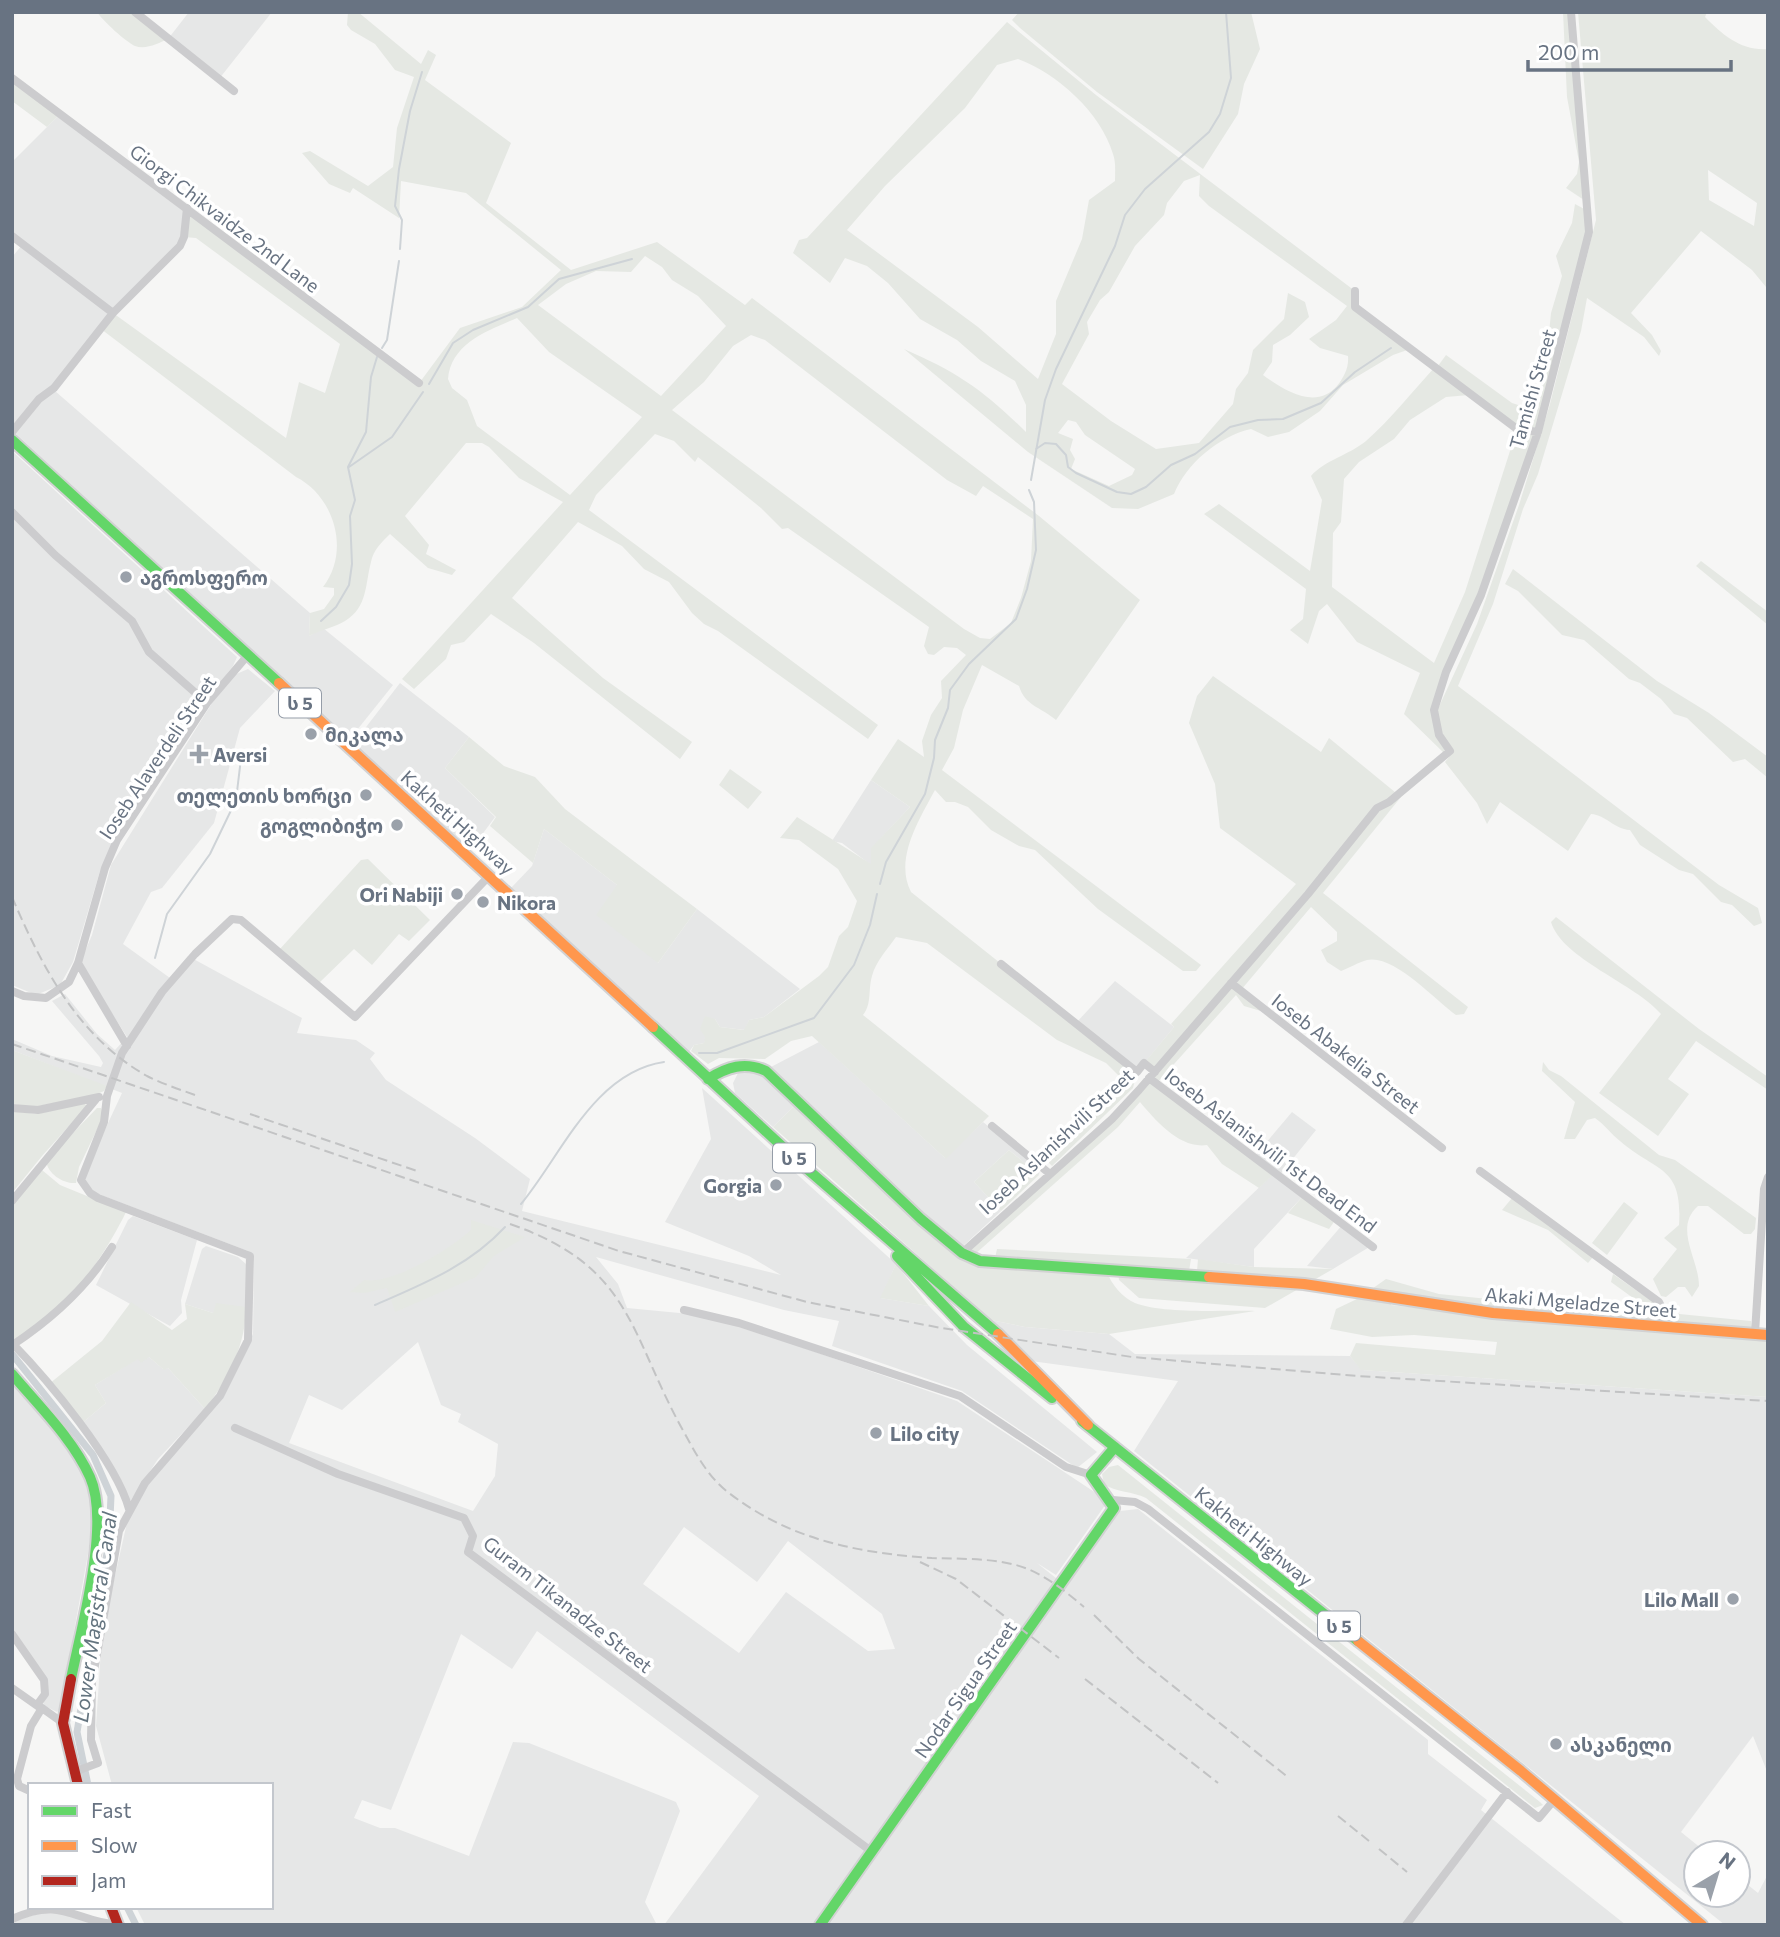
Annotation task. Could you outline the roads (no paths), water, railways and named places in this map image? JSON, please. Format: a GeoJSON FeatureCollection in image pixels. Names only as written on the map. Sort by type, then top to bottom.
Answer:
{"type":"FeatureCollection","features":[{"type":"Feature","properties":{"kind":"main road","name":"Kakheti Highway"},"geometry":{"type":"LineString","coordinates":[[12,440],[490,876],[708,1080],[878,1233],[998,1334],[1088,1425]]}},
{"type":"Feature","properties":{"kind":"main road"},"geometry":{"type":"LineString","coordinates":[[708,1080],[721,1070],[746,1064],[766,1071],[921,1219],[962,1253]]}},
{"type":"Feature","properties":{"kind":"main road","name":"Kakheti Highway"},"geometry":{"type":"LineString","coordinates":[[878,1233],[964,1327],[1559,1802],[1702,1925]]}},
{"type":"Feature","properties":{"kind":"main road","name":"Akaki Mgeladze Street"},"geometry":{"type":"LineString","coordinates":[[962,1253],[980,1261],[1304,1284],[1493,1313],[1768,1335]]}},
{"type":"Feature","properties":{"kind":"main road"},"geometry":{"type":"LineString","coordinates":[[12,1374],[71,1445],[90,1476],[97,1497],[95,1556],[63,1723],[78,1783]]}},
{"type":"Feature","properties":{"kind":"main road"},"geometry":{"type":"LineString","coordinates":[[1113,1500],[1093,1482],[1091,1475],[1115,1447]]}},
{"type":"Feature","properties":{"kind":"main road","name":"Nodar Sigua Street"},"geometry":{"type":"LineString","coordinates":[[820,1925],[1114,1507],[1113,1500]]}},
{"type":"Feature","properties":{"kind":"main road","name":"Kakheti Highway"},"geometry":{"type":"LineString","coordinates":[[1559,1802],[1601,1831],[1715,1925]]}},
{"type":"Feature","properties":{"kind":"street"},"geometry":{"type":"LineString","coordinates":[[135,12],[234,91]]}},
{"type":"Feature","properties":{"kind":"street","name":"Tamishi Street"},"geometry":{"type":"LineString","coordinates":[[1447,756],[1450,751],[1439,735],[1434,710],[1446,672],[1481,594],[1538,432],[1591,220],[1571,12]]}},
{"type":"Feature","properties":{"kind":"street","name":"Giorgi Chikvaidze 2nd Lane"},"geometry":{"type":"LineString","coordinates":[[12,78],[419,383]]}},
{"type":"Feature","properties":{"kind":"street"},"geometry":{"type":"LineString","coordinates":[[12,432],[38,399],[54,388],[113,313],[180,246],[184,237],[187,208]]}},
{"type":"Feature","properties":{"kind":"street"},"geometry":{"type":"LineString","coordinates":[[12,236],[113,313]]}},
{"type":"Feature","properties":{"kind":"street"},"geometry":{"type":"LineString","coordinates":[[1355,291],[1355,307],[1517,429],[1538,432]]}},
{"type":"Feature","properties":{"kind":"street"},"geometry":{"type":"LineString","coordinates":[[12,512],[55,555],[132,621],[149,652],[207,703]]}},
{"type":"Feature","properties":{"kind":"street","name":"Ioseb Alaverdeli Street"},"geometry":{"type":"LineString","coordinates":[[12,991],[24,996],[47,998],[69,982],[78,963],[105,868],[117,840],[207,703],[248,655]]}},
{"type":"Feature","properties":{"kind":"street","name":"Ioseb Aslanishvili Street"},"geometry":{"type":"LineString","coordinates":[[962,1253],[1112,1119],[1231,983],[1377,808],[1389,802],[1447,756]]}},
{"type":"Feature","properties":{"kind":"street"},"geometry":{"type":"LineString","coordinates":[[77,1771],[98,1763],[91,1740],[92,1682],[119,1531],[129,1509],[158,1465],[220,1396],[248,1340],[250,1256],[90,1193],[80,1180],[104,1122],[107,1096],[127,1046],[162,992],[195,954],[236,918],[355,1017],[490,876]]}},
{"type":"Feature","properties":{"kind":"street"},"geometry":{"type":"LineString","coordinates":[[78,963],[127,1046]]}},
{"type":"Feature","properties":{"kind":"street"},"geometry":{"type":"LineString","coordinates":[[1001,964],[1137,1073],[1141,1087]]}},
{"type":"Feature","properties":{"kind":"street","name":"Ioseb Abakelia Street"},"geometry":{"type":"LineString","coordinates":[[1231,983],[1442,1148]]}},
{"type":"Feature","properties":{"kind":"street"},"geometry":{"type":"LineString","coordinates":[[1137,1073],[1144,1063],[1152,1075]]}},
{"type":"Feature","properties":{"kind":"street","name":"Ioseb Aslanishvili 1st Dead End"},"geometry":{"type":"LineString","coordinates":[[1152,1075],[1373,1247]]}},
{"type":"Feature","properties":{"kind":"street"},"geometry":{"type":"LineString","coordinates":[[12,1108],[38,1110],[107,1096]]}},
{"type":"Feature","properties":{"kind":"street"},"geometry":{"type":"LineString","coordinates":[[12,1201],[97,1098]]}},
{"type":"Feature","properties":{"kind":"street"},"geometry":{"type":"LineString","coordinates":[[992,1126],[1050,1174]]}},
{"type":"Feature","properties":{"kind":"street"},"geometry":{"type":"LineString","coordinates":[[1480,1171],[1659,1302],[1662,1308],[1661,1326]]}},
{"type":"Feature","properties":{"kind":"street"},"geometry":{"type":"LineString","coordinates":[[1755,1333],[1764,1189],[1768,1177]]}},
{"type":"Feature","properties":{"kind":"street"},"geometry":{"type":"LineString","coordinates":[[112,1247],[94,1276],[45,1323],[13,1344],[99,1453],[124,1493],[129,1509]]}},
{"type":"Feature","properties":{"kind":"street"},"geometry":{"type":"LineString","coordinates":[[684,1310],[702,1312],[763,1331],[960,1396],[1066,1467],[1091,1475]]}},
{"type":"Feature","properties":{"kind":"street","name":"Guram Tikanadze Street"},"geometry":{"type":"LineString","coordinates":[[235,1428],[338,1474],[464,1518],[473,1535],[468,1552],[871,1851]]}},
{"type":"Feature","properties":{"kind":"street"},"geometry":{"type":"LineString","coordinates":[[1113,1500],[1135,1502],[1148,1509],[1539,1818],[1559,1802]]}},
{"type":"Feature","properties":{"kind":"street"},"geometry":{"type":"LineString","coordinates":[[12,1634],[44,1680],[45,1694],[31,1726],[17,1779],[19,1786],[28,1790]]}},
{"type":"Feature","properties":{"kind":"street"},"geometry":{"type":"LineString","coordinates":[[12,1688],[63,1723]]}},
{"type":"Feature","properties":{"kind":"street"},"geometry":{"type":"LineString","coordinates":[[1406,1925],[1507,1792]]}},
{"type":"Feature","properties":{"kind":"street"},"geometry":{"type":"LineString","coordinates":[[12,1919],[32,1912],[66,1909],[103,1923],[118,1925]]}},
{"type":"Feature","properties":{"kind":"waterway"},"geometry":{"type":"LineString","coordinates":[[1031,480],[1045,400],[1056,369],[1115,246],[1125,215],[1145,189],[1209,132],[1220,114],[1231,78],[1226,12]]}},
{"type":"Feature","properties":{"kind":"waterway"},"geometry":{"type":"LineString","coordinates":[[400,249],[402,220],[395,206],[399,169],[410,111],[422,72]]}},
{"type":"Feature","properties":{"kind":"waterway"},"geometry":{"type":"LineString","coordinates":[[429,384],[453,343],[473,330],[528,307],[559,279],[632,259]]}},
{"type":"Feature","properties":{"kind":"waterway"},"geometry":{"type":"LineString","coordinates":[[382,348],[387,340],[399,261]]}},
{"type":"Feature","properties":{"kind":"waterway"},"geometry":{"type":"LineString","coordinates":[[1036,449],[1045,443],[1056,444],[1066,455],[1068,467],[1076,473],[1117,492],[1131,494],[1146,487],[1171,465],[1195,454],[1230,427],[1258,420],[1283,419],[1321,403],[1355,372],[1391,348]]}},
{"type":"Feature","properties":{"kind":"waterway"},"geometry":{"type":"LineString","coordinates":[[321,621],[336,607],[349,585],[352,564],[350,516],[355,500],[348,467],[366,432],[371,377],[377,357]]}},
{"type":"Feature","properties":{"kind":"waterway"},"geometry":{"type":"LineString","coordinates":[[349,467],[392,437],[423,392]]}},
{"type":"Feature","properties":{"kind":"waterway"},"geometry":{"type":"LineString","coordinates":[[880,884],[886,862],[925,794],[934,758],[935,740],[948,708],[950,690],[969,664],[1016,619],[1027,589],[1036,550],[1034,502],[1029,490]]}},
{"type":"Feature","properties":{"kind":"waterway"},"geometry":{"type":"LineString","coordinates":[[155,958],[167,914],[210,854],[236,800],[242,750]]}},
{"type":"Feature","properties":{"kind":"waterway"},"geometry":{"type":"LineString","coordinates":[[699,1053],[717,1053],[814,1018],[854,965],[870,925],[877,894]]}},
{"type":"Feature","properties":{"kind":"waterway"},"geometry":{"type":"LineString","coordinates":[[521,1204],[581,1119],[599,1099],[618,1082],[639,1069],[664,1062]]}},
{"type":"Feature","properties":{"kind":"waterway"},"geometry":{"type":"LineString","coordinates":[[375,1305],[461,1263],[505,1227]]}},
{"type":"Feature","properties":{"kind":"waterway","name":"Lower Magistral Canal"},"geometry":{"type":"LineString","coordinates":[[12,1354],[93,1455],[111,1496],[109,1541],[77,1732],[88,1783]]}},
{"type":"Feature","properties":{"kind":"waterway","name":"Lower Magistral Canal"},"geometry":{"type":"LineString","coordinates":[[128,1909],[136,1925]]}},
{"type":"Feature","properties":{"kind":"railway"},"geometry":{"type":"LineString","coordinates":[[12,897],[50,974],[82,1021],[123,1060],[147,1076],[198,1096]]}},
{"type":"Feature","properties":{"kind":"railway"},"geometry":{"type":"LineString","coordinates":[[12,1044],[619,1251],[807,1302],[941,1328],[1132,1357],[1358,1376],[1768,1401]]}},
{"type":"Feature","properties":{"kind":"railway"},"geometry":{"type":"LineString","coordinates":[[250,1114],[420,1172]]}},
{"type":"Feature","properties":{"kind":"railway"},"geometry":{"type":"LineString","coordinates":[[510,1224],[551,1241],[582,1261],[605,1283],[638,1335],[666,1398],[709,1474],[729,1493],[752,1509],[801,1533],[851,1548],[905,1556],[1012,1564],[1050,1581],[1084,1607]]}},
{"type":"Feature","properties":{"kind":"railway"},"geometry":{"type":"LineString","coordinates":[[920,1562],[956,1579],[1059,1658]]}},
{"type":"Feature","properties":{"kind":"railway"},"geometry":{"type":"LineString","coordinates":[[1094,1615],[1139,1659],[1289,1778]]}},
{"type":"Feature","properties":{"kind":"railway"},"geometry":{"type":"LineString","coordinates":[[1085,1679],[1218,1783]]}},
{"type":"Feature","properties":{"kind":"railway"},"geometry":{"type":"LineString","coordinates":[[1338,1816],[1369,1841]]}},
{"type":"Feature","properties":{"kind":"railway"},"geometry":{"type":"LineString","coordinates":[[1379,1849],[1407,1872]]}},
{"type":"Feature","properties":{"kind":"place","name":"აგროსფერო"},"geometry":{"type":"Point","coordinates":[126,577]}},
{"type":"Feature","properties":{"kind":"place","name":"მიკალა"},"geometry":{"type":"Point","coordinates":[311,734]}},
{"type":"Feature","properties":{"kind":"place","name":"Aversi"},"geometry":{"type":"Point","coordinates":[199,754]}},
{"type":"Feature","properties":{"kind":"place","name":"თელეთის ხორცი"},"geometry":{"type":"Point","coordinates":[366,795]}},
{"type":"Feature","properties":{"kind":"place","name":"გოგლიბიჭო"},"geometry":{"type":"Point","coordinates":[397,825]}},
{"type":"Feature","properties":{"kind":"place","name":"Ori Nabiji"},"geometry":{"type":"Point","coordinates":[457,894]}},
{"type":"Feature","properties":{"kind":"place","name":"Nikora"},"geometry":{"type":"Point","coordinates":[483,902]}},
{"type":"Feature","properties":{"kind":"place","name":"Gorgia"},"geometry":{"type":"Point","coordinates":[776,1185]}},
{"type":"Feature","properties":{"kind":"place","name":"Lilo city"},"geometry":{"type":"Point","coordinates":[876,1433]}},
{"type":"Feature","properties":{"kind":"place","name":"Lilo Mall"},"geometry":{"type":"Point","coordinates":[1733,1599]}},
{"type":"Feature","properties":{"kind":"place","name":"ასკანელი"},"geometry":{"type":"Point","coordinates":[1556,1744]}}]}
